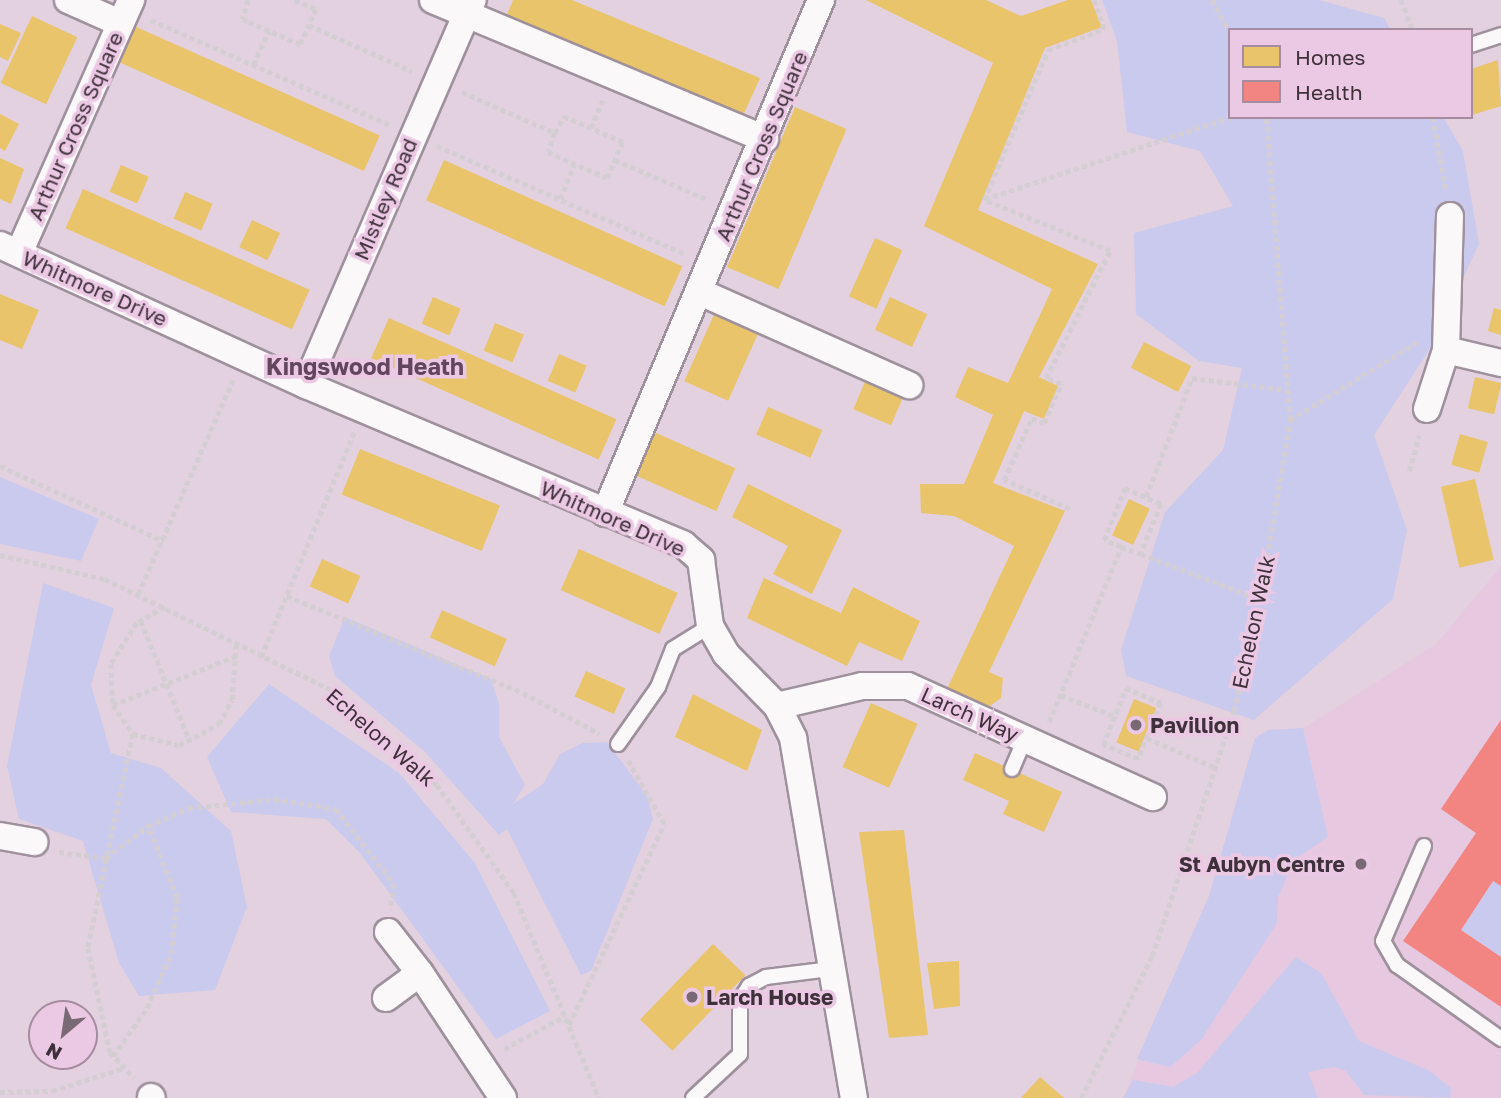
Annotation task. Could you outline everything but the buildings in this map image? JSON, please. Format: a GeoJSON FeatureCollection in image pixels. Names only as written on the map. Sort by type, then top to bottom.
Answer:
{"type":"FeatureCollection","features":[{"type":"Feature","properties":{"kind":"street"},"geometry":{"type":"LineString","coordinates":[[68,0],[126,11]]}},
{"type":"Feature","properties":{"kind":"street"},"geometry":{"type":"LineString","coordinates":[[433,0],[470,7],[765,139]]}},
{"type":"Feature","properties":{"kind":"street","name":"Arthur Cross Square"},"geometry":{"type":"LineString","coordinates":[[606,513],[702,293],[733,210],[821,0]]}},
{"type":"Feature","properties":{"kind":"street","name":"Mistley Road"},"geometry":{"type":"LineString","coordinates":[[306,385],[470,7]]}},
{"type":"Feature","properties":{"kind":"street","name":"Arthur Cross Square"},"geometry":{"type":"LineString","coordinates":[[10,249],[126,11]]}},
{"type":"Feature","properties":{"kind":"street"},"geometry":{"type":"LineString","coordinates":[[1427,409],[1446,337],[1450,216]]}},
{"type":"Feature","properties":{"kind":"street","name":"Whitmore Drive"},"geometry":{"type":"LineString","coordinates":[[10,249],[306,385],[684,545],[701,560],[710,626],[726,654],[777,706],[793,738],[830,969],[854,1098]]}},
{"type":"Feature","properties":{"kind":"street"},"geometry":{"type":"LineString","coordinates":[[702,293],[909,385]]}},
{"type":"Feature","properties":{"kind":"street"},"geometry":{"type":"LineString","coordinates":[[1446,337],[1501,363]]}},
{"type":"Feature","properties":{"kind":"street","name":"Larch Way"},"geometry":{"type":"LineString","coordinates":[[777,706],[862,686],[908,686],[1153,797]]}},
{"type":"Feature","properties":{"kind":"street"},"geometry":{"type":"LineString","coordinates":[[0,836],[34,842]]}},
{"type":"Feature","properties":{"kind":"street"},"geometry":{"type":"LineString","coordinates":[[387,932],[420,972],[482,1062],[503,1098]]}},
{"type":"Feature","properties":{"kind":"street"},"geometry":{"type":"LineString","coordinates":[[386,998],[420,972]]}},
{"type":"Feature","properties":{"kind":"lane"},"geometry":{"type":"LineString","coordinates":[[1473,45],[1501,35]]}},
{"type":"Feature","properties":{"kind":"lane"},"geometry":{"type":"LineString","coordinates":[[618,744],[658,687],[673,649],[710,626]]}},
{"type":"Feature","properties":{"kind":"lane"},"geometry":{"type":"LineString","coordinates":[[1012,769],[1032,742]]}},
{"type":"Feature","properties":{"kind":"lane"},"geometry":{"type":"LineString","coordinates":[[1424,846],[1383,941],[1397,965],[1501,1039]]}},
{"type":"Feature","properties":{"kind":"lane"},"geometry":{"type":"LineString","coordinates":[[693,1098],[740,1054],[740,1000],[749,986],[766,977],[830,969]]}},
{"type":"Feature","properties":{"kind":"path"},"geometry":{"type":"LineString","coordinates":[[250,0],[243,19],[300,44],[316,9],[295,0]]}},
{"type":"Feature","properties":{"kind":"path"},"geometry":{"type":"LineString","coordinates":[[984,200],[1048,50],[1104,29],[1094,0]]}},
{"type":"Feature","properties":{"kind":"path"},"geometry":{"type":"LineString","coordinates":[[1212,0],[1228,28]]}},
{"type":"Feature","properties":{"kind":"path"},"geometry":{"type":"LineString","coordinates":[[1401,0],[1412,28]]}},
{"type":"Feature","properties":{"kind":"path"},"geometry":{"type":"LineString","coordinates":[[309,25],[423,75]]}},
{"type":"Feature","properties":{"kind":"path"},"geometry":{"type":"LineString","coordinates":[[253,65],[268,30]]}},
{"type":"Feature","properties":{"kind":"path"},"geometry":{"type":"LineString","coordinates":[[448,86],[555,133]]}},
{"type":"Feature","properties":{"kind":"path"},"geometry":{"type":"LineString","coordinates":[[591,128],[606,93]]}},
{"type":"Feature","properties":{"kind":"path"},"geometry":{"type":"LineString","coordinates":[[564,116],[591,128],[623,142],[607,178],[548,152],[564,116]]}},
{"type":"Feature","properties":{"kind":"path"},"geometry":{"type":"LineString","coordinates":[[984,200],[1228,118]]}},
{"type":"Feature","properties":{"kind":"path","name":"Echelon Walk"},"geometry":{"type":"LineString","coordinates":[[1081,1098],[1152,956],[1214,767],[1260,599],[1290,420],[1266,119]]}},
{"type":"Feature","properties":{"kind":"path"},"geometry":{"type":"LineString","coordinates":[[1433,119],[1450,216]]}},
{"type":"Feature","properties":{"kind":"path"},"geometry":{"type":"LineString","coordinates":[[615,160],[733,210]]}},
{"type":"Feature","properties":{"kind":"path"},"geometry":{"type":"LineString","coordinates":[[560,199],[574,164]]}},
{"type":"Feature","properties":{"kind":"path"},"geometry":{"type":"LineString","coordinates":[[984,200],[1110,251],[1046,378],[1061,384],[1044,423],[1032,418],[1004,480],[1070,509]]}},
{"type":"Feature","properties":{"kind":"path"},"geometry":{"type":"LineString","coordinates":[[1290,420],[1446,337]]}},
{"type":"Feature","properties":{"kind":"path"},"geometry":{"type":"LineString","coordinates":[[138,594],[164,541],[244,356]]}},
{"type":"Feature","properties":{"kind":"path"},"geometry":{"type":"LineString","coordinates":[[1146,497],[1192,378],[1287,390]]}},
{"type":"Feature","properties":{"kind":"path"},"geometry":{"type":"LineString","coordinates":[[261,657],[364,409]]}},
{"type":"Feature","properties":{"kind":"path"},"geometry":{"type":"LineString","coordinates":[[1409,471],[1427,409]]}},
{"type":"Feature","properties":{"kind":"path"},"geometry":{"type":"LineString","coordinates":[[0,466],[164,541]]}},
{"type":"Feature","properties":{"kind":"path"},"geometry":{"type":"LineString","coordinates":[[1141,554],[1161,504],[1125,488],[1104,540],[1121,547],[1260,599]]}},
{"type":"Feature","properties":{"kind":"path"},"geometry":{"type":"LineString","coordinates":[[1032,742],[1061,695],[1121,547]]}},
{"type":"Feature","properties":{"kind":"path","name":"Echelon Walk"},"geometry":{"type":"LineString","coordinates":[[0,555],[105,579],[332,690],[438,785],[514,892],[599,1098]]}},
{"type":"Feature","properties":{"kind":"path"},"geometry":{"type":"LineString","coordinates":[[287,596],[523,693],[618,744],[664,824],[569,1025]]}},
{"type":"Feature","properties":{"kind":"path"},"geometry":{"type":"LineString","coordinates":[[165,607],[141,621],[111,664],[113,705],[133,734],[155,744],[190,741],[219,724],[232,699],[236,643]]}},
{"type":"Feature","properties":{"kind":"path"},"geometry":{"type":"LineString","coordinates":[[141,621],[190,741]]}},
{"type":"Feature","properties":{"kind":"path"},"geometry":{"type":"LineString","coordinates":[[113,705],[236,656]]}},
{"type":"Feature","properties":{"kind":"path"},"geometry":{"type":"LineString","coordinates":[[1126,688],[1161,703],[1147,738],[1138,759],[1103,745],[1126,688]]}},
{"type":"Feature","properties":{"kind":"path"},"geometry":{"type":"LineString","coordinates":[[1061,695],[1114,716]]}},
{"type":"Feature","properties":{"kind":"path"},"geometry":{"type":"LineString","coordinates":[[133,734],[88,948],[92,992],[114,1056],[151,1098]]}},
{"type":"Feature","properties":{"kind":"path"},"geometry":{"type":"LineString","coordinates":[[1147,738],[1214,767]]}},
{"type":"Feature","properties":{"kind":"path"},"geometry":{"type":"LineString","coordinates":[[34,842],[34,849],[106,858],[148,826],[190,808],[274,799],[336,809],[394,884],[387,932]]}},
{"type":"Feature","properties":{"kind":"path"},"geometry":{"type":"LineString","coordinates":[[114,1056],[147,1008],[172,954],[177,898],[148,826]]}},
{"type":"Feature","properties":{"kind":"path"},"geometry":{"type":"LineString","coordinates":[[482,1062],[565,1016]]}},
{"type":"Feature","properties":{"kind":"path"},"geometry":{"type":"LineString","coordinates":[[0,1092],[52,1091],[124,1068]]}},
{"type":"Feature","properties":{"kind":"shaded area"},"geometry":{"type":"Polygon","coordinates":[[[1102,0],[1319,0],[1384,18],[1390,28],[1228,28],[1228,119],[1444,119],[1463,151],[1479,244],[1431,347],[1374,435],[1407,530],[1393,599],[1254,720],[1126,676],[1121,650],[1165,512],[1223,450],[1242,368],[1199,361],[1136,314],[1134,233],[1233,206],[1200,151],[1127,132],[1117,41],[1102,0]]]}},
{"type":"Feature","properties":{"kind":"shaded area"},"geometry":{"type":"Polygon","coordinates":[[[0,477],[99,519],[81,561],[0,544],[0,477]]]}},
{"type":"Feature","properties":{"kind":"shaded area","name":"St Aubyn Centre"},"geometry":{"type":"Polygon","coordinates":[[[1501,566],[1501,1098],[1123,1098],[1209,896],[1255,738],[1268,730],[1304,728],[1436,644],[1501,566]]]}},
{"type":"Feature","properties":{"kind":"shaded area"},"geometry":{"type":"Polygon","coordinates":[[[43,583],[114,608],[91,685],[111,753],[161,768],[231,831],[247,907],[215,990],[139,996],[119,963],[83,841],[19,819],[7,766],[43,583]]]}},
{"type":"Feature","properties":{"kind":"shaded area"},"geometry":{"type":"Polygon","coordinates":[[[345,617],[491,679],[499,704],[499,737],[525,785],[513,804],[543,784],[560,754],[583,743],[607,742],[647,796],[653,819],[591,971],[581,975],[507,829],[499,835],[425,752],[335,676],[329,656],[345,617]]]}},
{"type":"Feature","properties":{"kind":"shaded area"},"geometry":{"type":"Polygon","coordinates":[[[269,684],[399,773],[475,863],[550,1011],[496,1039],[360,853],[326,819],[231,812],[207,757],[269,684]]]}},
{"type":"Feature","properties":{"kind":"shaded area"},"geometry":{"type":"Polygon","coordinates":[[[1303,728],[1328,837],[1295,859],[1278,897],[1277,923],[1201,1040],[1170,1067],[1137,1059],[1209,896],[1255,738],[1268,730],[1303,728]]]}},
{"type":"Feature","properties":{"kind":"shaded area"},"geometry":{"type":"Polygon","coordinates":[[[1493,881],[1501,886],[1501,957],[1461,930],[1493,881]]]}},
{"type":"Feature","properties":{"kind":"shaded area"},"geometry":{"type":"Polygon","coordinates":[[[1296,957],[1321,973],[1359,1041],[1430,1071],[1451,1088],[1450,1098],[1364,1095],[1346,1071],[1334,1067],[1308,1072],[1318,1098],[1123,1098],[1133,1080],[1173,1087],[1197,1073],[1296,957]]]}},
{"type":"Feature","properties":{"kind":"place","name":"Pavillion"},"geometry":{"type":"Point","coordinates":[1136,725]}},
{"type":"Feature","properties":{"kind":"place","name":"St Aubyn Centre"},"geometry":{"type":"Point","coordinates":[1361,864]}},
{"type":"Feature","properties":{"kind":"place","name":"Larch House"},"geometry":{"type":"Point","coordinates":[692,997]}},
{"type":"Feature","properties":{"kind":"district","name":"Kingswood Heath"},"geometry":{"type":"Point","coordinates":[365,366]}}]}
